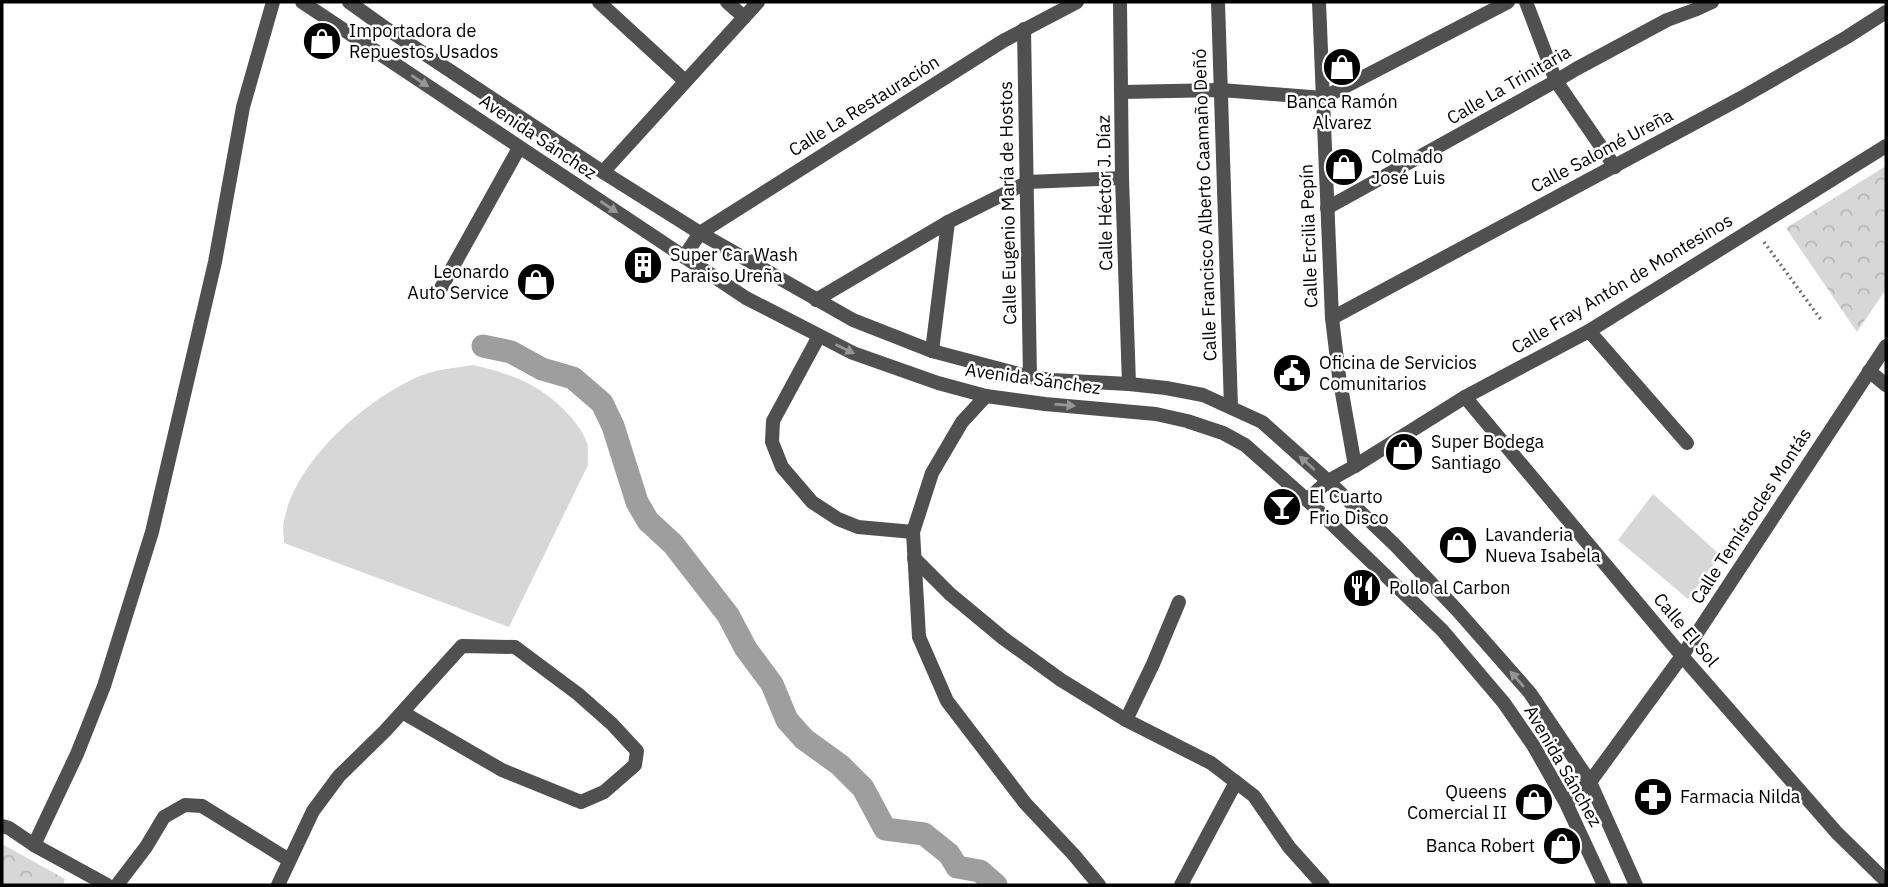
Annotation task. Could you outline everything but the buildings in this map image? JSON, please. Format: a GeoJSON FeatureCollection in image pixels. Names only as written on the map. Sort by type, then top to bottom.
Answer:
{"type":"FeatureCollection","features":[{"type":"Feature","properties":{"kind":"street"},"geometry":{"type":"LineString","coordinates":[[34,845],[77,754],[104,686],[152,532],[215,262],[243,107],[273,2]]}},
{"type":"Feature","properties":{"kind":"street","name":"Avenida Sánchez"},"geometry":{"type":"LineString","coordinates":[[302,2],[746,298],[853,353],[938,383],[986,396],[1156,414],[1223,433],[1245,445],[1307,500],[1442,631],[1504,703],[1533,745],[1566,803],[1604,885]]}},
{"type":"Feature","properties":{"kind":"street","name":"Avenida Sánchez"},"geometry":{"type":"LineString","coordinates":[[349,2],[603,172],[700,233],[853,320],[932,351],[1030,377],[1167,388],[1203,395],[1262,422],[1395,545],[1530,693],[1590,782],[1636,885]]}},
{"type":"Feature","properties":{"kind":"street"},"geometry":{"type":"LineString","coordinates":[[599,2],[685,81]]}},
{"type":"Feature","properties":{"kind":"street"},"geometry":{"type":"LineString","coordinates":[[727,2],[744,17]]}},
{"type":"Feature","properties":{"kind":"street"},"geometry":{"type":"LineString","coordinates":[[603,172],[758,2]]}},
{"type":"Feature","properties":{"kind":"street","name":"Calle La Restauración"},"geometry":{"type":"LineString","coordinates":[[684,257],[700,233],[1024,29],[1077,2]]}},
{"type":"Feature","properties":{"kind":"street","name":"Calle Héctor J. Díaz"},"geometry":{"type":"LineString","coordinates":[[1120,2],[1122,178],[1129,384]]}},
{"type":"Feature","properties":{"kind":"street","name":"Calle Francisco Alberto Caamaño Deñó"},"geometry":{"type":"LineString","coordinates":[[1218,2],[1231,407]]}},
{"type":"Feature","properties":{"kind":"street","name":"Calle Ercilia Pepín"},"geometry":{"type":"LineString","coordinates":[[1320,2],[1332,318],[1355,466]]}},
{"type":"Feature","properties":{"kind":"street"},"geometry":{"type":"LineString","coordinates":[[1122,92],[1221,90],[1323,98],[1508,2]]}},
{"type":"Feature","properties":{"kind":"street"},"geometry":{"type":"LineString","coordinates":[[1526,2],[1556,81],[1615,167]]}},
{"type":"Feature","properties":{"kind":"street","name":"Calle La Trinitaria"},"geometry":{"type":"LineString","coordinates":[[1327,208],[1667,20],[1712,2]]}},
{"type":"Feature","properties":{"kind":"street","name":"Calle Salomé Ureña"},"geometry":{"type":"LineString","coordinates":[[1332,318],[1741,98],[1886,12]]}},
{"type":"Feature","properties":{"kind":"street","name":"Calle Eugenio María de Hostos"},"geometry":{"type":"LineString","coordinates":[[1024,29],[1030,377]]}},
{"type":"Feature","properties":{"kind":"street","name":"Calle Fray Antón de Montesinos"},"geometry":{"type":"LineString","coordinates":[[1307,500],[1328,481],[1465,397],[1589,331],[1886,146]]}},
{"type":"Feature","properties":{"kind":"street"},"geometry":{"type":"LineString","coordinates":[[441,288],[519,148]]}},
{"type":"Feature","properties":{"kind":"street"},"geometry":{"type":"LineString","coordinates":[[816,300],[948,222],[1028,183],[1122,178]]}},
{"type":"Feature","properties":{"kind":"street"},"geometry":{"type":"LineString","coordinates":[[932,351],[948,222]]}},
{"type":"Feature","properties":{"kind":"street"},"geometry":{"type":"LineString","coordinates":[[1589,331],[1687,443]]}},
{"type":"Feature","properties":{"kind":"street"},"geometry":{"type":"LineString","coordinates":[[819,336],[773,421],[772,442],[782,467],[812,502],[838,519],[858,527],[913,532]]}},
{"type":"Feature","properties":{"kind":"street","name":"Calle Temístocles Montás"},"geometry":{"type":"LineString","coordinates":[[1566,803],[1590,782],[1682,656],[1886,346]]}},
{"type":"Feature","properties":{"kind":"street"},"geometry":{"type":"LineString","coordinates":[[1869,371],[1886,385]]}},
{"type":"Feature","properties":{"kind":"street"},"geometry":{"type":"LineString","coordinates":[[986,396],[962,422],[932,473],[913,532],[919,637],[947,701],[1025,803],[1098,885]]}},
{"type":"Feature","properties":{"kind":"street","name":"Calle El Sol"},"geometry":{"type":"LineString","coordinates":[[1465,397],[1682,656],[1837,833],[1886,881]]}},
{"type":"Feature","properties":{"kind":"street"},"geometry":{"type":"LineString","coordinates":[[914,558],[950,594],[1003,638],[1061,680],[1126,720],[1211,763],[1254,796],[1289,847],[1323,885]]}},
{"type":"Feature","properties":{"kind":"street"},"geometry":{"type":"LineString","coordinates":[[1126,720],[1179,602]]}},
{"type":"Feature","properties":{"kind":"street"},"geometry":{"type":"LineString","coordinates":[[278,885],[313,811],[339,776],[362,756],[402,712],[462,646],[514,647],[578,694],[612,724],[637,751],[635,765],[604,792],[582,802],[502,770],[402,712]]}},
{"type":"Feature","properties":{"kind":"street"},"geometry":{"type":"LineString","coordinates":[[1181,885],[1236,782]]}},
{"type":"Feature","properties":{"kind":"street"},"geometry":{"type":"LineString","coordinates":[[117,885],[146,847],[164,817],[185,805],[202,806],[289,860]]}},
{"type":"Feature","properties":{"kind":"street"},"geometry":{"type":"LineString","coordinates":[[2,825],[107,885]]}},
{"type":"Feature","properties":{"kind":"path"},"geometry":{"type":"LineString","coordinates":[[1755,229],[1822,321]]}},
{"type":"Feature","properties":{"kind":"green space"},"geometry":{"type":"Polygon","coordinates":[[[1886,166],[1886,289],[1857,332],[1786,228],[1886,166]]]}},
{"type":"Feature","properties":{"kind":"green space"},"geometry":{"type":"Polygon","coordinates":[[[473,365],[511,376],[545,394],[575,422],[588,445],[588,465],[509,627],[284,543],[283,524],[291,498],[302,476],[336,435],[356,416],[399,386],[420,376],[473,365]]]}},
{"type":"Feature","properties":{"kind":"green space"},"geometry":{"type":"Polygon","coordinates":[[[1653,494],[1720,555],[1688,599],[1618,540],[1653,494]]]}},
{"type":"Feature","properties":{"kind":"green space"},"geometry":{"type":"Polygon","coordinates":[[[2,844],[65,879],[63,885],[2,885],[2,844]]]}},
{"type":"Feature","properties":{"kind":"waterway"},"geometry":{"type":"LineString","coordinates":[[483,346],[511,352],[542,369],[573,378],[602,403],[613,426],[637,502],[648,521],[673,544],[728,615],[746,649],[772,684],[787,720],[804,739],[840,765],[863,788],[885,829],[924,834],[949,854],[957,867],[980,871],[996,885]]}},
{"type":"Feature","properties":{"kind":"place","name":"Importadora de Repuestos Usados"},"geometry":{"type":"Point","coordinates":[322,41]}},
{"type":"Feature","properties":{"kind":"place","name":"Banca Ramón Alvarez"},"geometry":{"type":"Point","coordinates":[1342,67]}},
{"type":"Feature","properties":{"kind":"place","name":"Colmado José Luis"},"geometry":{"type":"Point","coordinates":[1344,167]}},
{"type":"Feature","properties":{"kind":"place","name":"Super Car Wash Paraiso Ureña"},"geometry":{"type":"Point","coordinates":[643,265]}},
{"type":"Feature","properties":{"kind":"place","name":"Leonardo Auto Service"},"geometry":{"type":"Point","coordinates":[536,282]}},
{"type":"Feature","properties":{"kind":"place","name":"Oficina de Servicios Comunitarios"},"geometry":{"type":"Point","coordinates":[1292,373]}},
{"type":"Feature","properties":{"kind":"place","name":"Super Bodega Santiago"},"geometry":{"type":"Point","coordinates":[1404,452]}},
{"type":"Feature","properties":{"kind":"place","name":"El Cuarto Frio Disco"},"geometry":{"type":"Point","coordinates":[1282,507]}},
{"type":"Feature","properties":{"kind":"place","name":"Lavanderia Nueva Isabela"},"geometry":{"type":"Point","coordinates":[1458,545]}},
{"type":"Feature","properties":{"kind":"place","name":"Pollo al Carbon"},"geometry":{"type":"Point","coordinates":[1362,588]}},
{"type":"Feature","properties":{"kind":"place","name":"Farmacia Nilda"},"geometry":{"type":"Point","coordinates":[1653,797]}},
{"type":"Feature","properties":{"kind":"place","name":"Queens Comercial II"},"geometry":{"type":"Point","coordinates":[1534,802]}},
{"type":"Feature","properties":{"kind":"place","name":"Banca Robert"},"geometry":{"type":"Point","coordinates":[1562,846]}}]}
